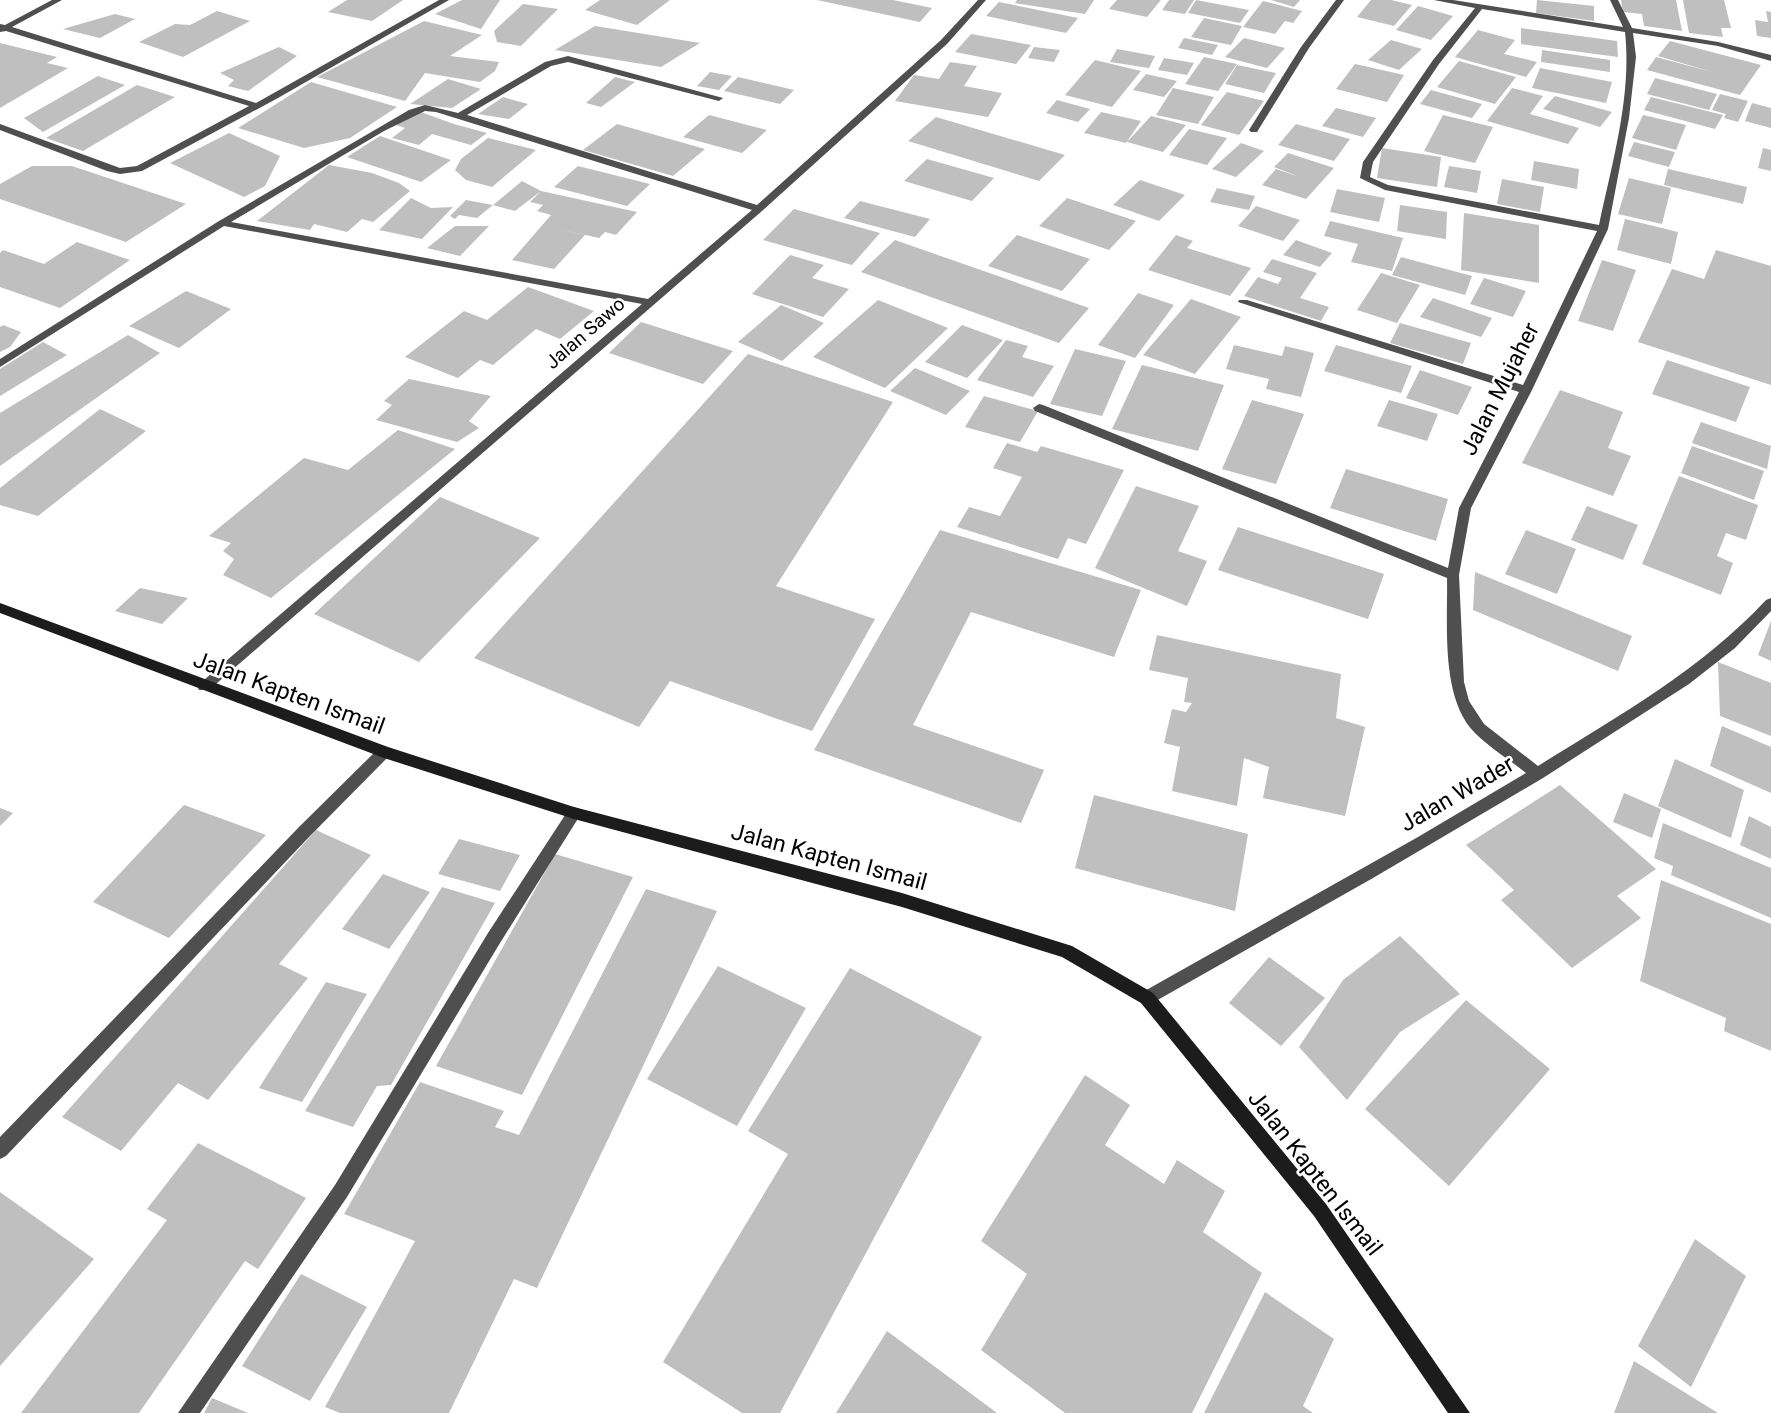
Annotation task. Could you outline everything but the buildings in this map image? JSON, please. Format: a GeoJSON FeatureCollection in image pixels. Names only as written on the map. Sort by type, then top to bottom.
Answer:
{"type":"FeatureCollection","features":[{"type":"Feature","properties":{"kind":"street"},"geometry":{"type":"LineString","coordinates":[[2,28],[58,0]]}},
{"type":"Feature","properties":{"kind":"street"},"geometry":{"type":"LineString","coordinates":[[0,127],[120,171],[139,169],[444,0]]}},
{"type":"Feature","properties":{"kind":"street","name":"Jalan Sawo"},"geometry":{"type":"LineString","coordinates":[[204,686],[647,302],[759,209],[944,41],[982,0]]}},
{"type":"Feature","properties":{"kind":"street"},"geometry":{"type":"LineString","coordinates":[[1254,130],[1305,47],[1340,0]]}},
{"type":"Feature","properties":{"kind":"street"},"geometry":{"type":"LineString","coordinates":[[1438,0],[1727,46],[1771,58]]}},
{"type":"Feature","properties":{"kind":"street","name":"Jalan Mujaher"},"geometry":{"type":"LineString","coordinates":[[1538,774],[1479,728],[1462,702],[1457,682],[1453,575],[1465,508],[1526,390],[1603,229],[1625,118],[1632,57],[1629,30],[1614,0]]}},
{"type":"Feature","properties":{"kind":"street"},"geometry":{"type":"LineString","coordinates":[[1480,7],[1436,62],[1368,162],[1366,178],[1385,187],[1603,229]]}},
{"type":"Feature","properties":{"kind":"street"},"geometry":{"type":"LineString","coordinates":[[2,28],[257,106]]}},
{"type":"Feature","properties":{"kind":"street"},"geometry":{"type":"LineString","coordinates":[[459,116],[548,64],[568,59],[719,98]]}},
{"type":"Feature","properties":{"kind":"street"},"geometry":{"type":"LineString","coordinates":[[0,364],[222,223],[412,112],[425,108],[459,116],[759,209]]}},
{"type":"Feature","properties":{"kind":"street"},"geometry":{"type":"LineString","coordinates":[[222,223],[647,302]]}},
{"type":"Feature","properties":{"kind":"street"},"geometry":{"type":"LineString","coordinates":[[1243,302],[1526,390]]}},
{"type":"Feature","properties":{"kind":"street"},"geometry":{"type":"LineString","coordinates":[[1039,408],[1453,575]]}},
{"type":"Feature","properties":{"kind":"street","name":"Jalan Wader"},"geometry":{"type":"LineString","coordinates":[[1147,998],[1538,774],[1709,663],[1752,626],[1771,603]]}},
{"type":"Feature","properties":{"kind":"street","name":"Jalan Kapten Ismail"},"geometry":{"type":"LineString","coordinates":[[0,608],[384,752],[574,813],[902,900],[1066,951],[1147,998],[1320,1210],[1460,1413]]}},
{"type":"Feature","properties":{"kind":"street"},"geometry":{"type":"LineString","coordinates":[[0,1150],[384,752]]}},
{"type":"Feature","properties":{"kind":"street"},"geometry":{"type":"LineString","coordinates":[[188,1413],[333,1202],[494,938],[574,813]]}}]}
